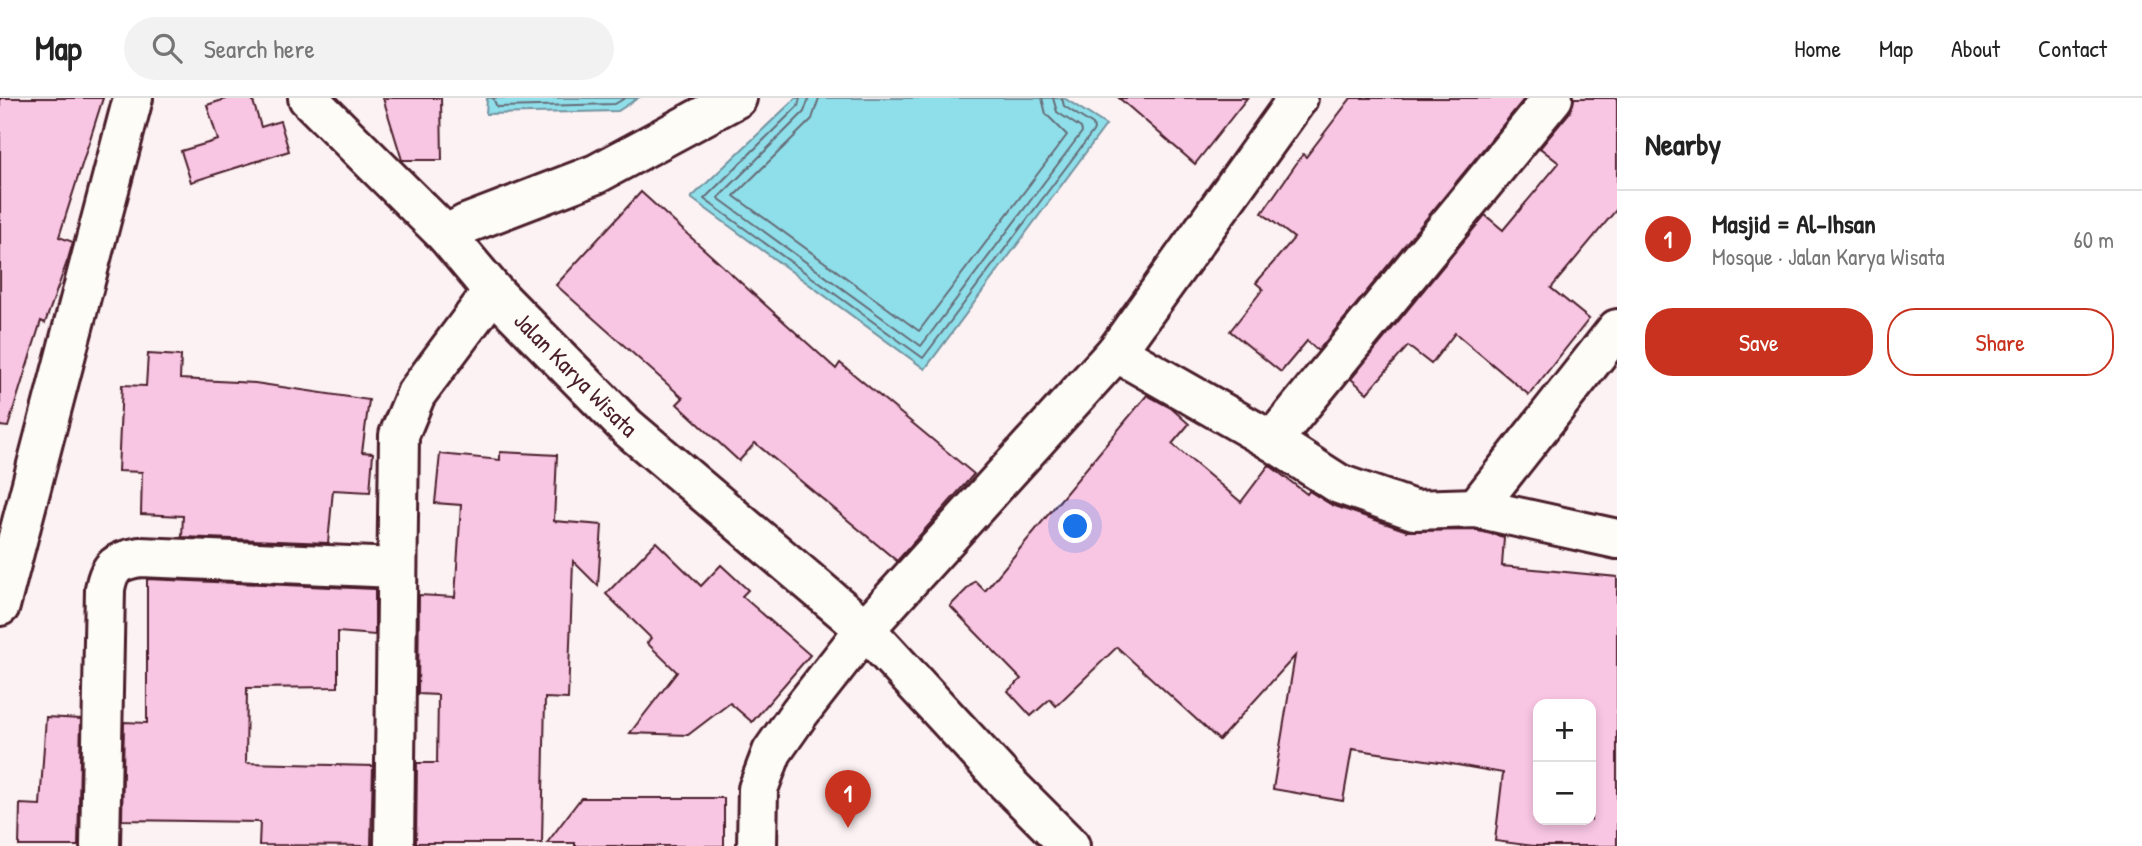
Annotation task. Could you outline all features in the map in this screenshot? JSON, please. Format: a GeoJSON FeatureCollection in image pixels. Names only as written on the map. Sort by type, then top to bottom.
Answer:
{"type":"FeatureCollection","features":[{"type":"Feature","properties":{"kind":"street"},"geometry":{"type":"LineString","coordinates":[[0,606],[134,98]]}},
{"type":"Feature","properties":{"kind":"street","name":"Jalan Karya Wisata"},"geometry":{"type":"LineString","coordinates":[[308,98],[446,235],[493,292],[627,427],[865,629],[1007,783],[1070,846]]}},
{"type":"Feature","properties":{"kind":"street"},"geometry":{"type":"LineString","coordinates":[[446,235],[466,224],[596,174],[737,98]]}},
{"type":"Feature","properties":{"kind":"street"},"geometry":{"type":"LineString","coordinates":[[757,846],[758,789],[772,752],[865,629],[1115,352],[1298,98]]}},
{"type":"Feature","properties":{"kind":"street"},"geometry":{"type":"LineString","coordinates":[[1272,442],[1553,98]]}},
{"type":"Feature","properties":{"kind":"street"},"geometry":{"type":"LineString","coordinates":[[394,846],[399,435],[416,394],[493,292]]}},
{"type":"Feature","properties":{"kind":"street"},"geometry":{"type":"LineString","coordinates":[[1476,508],[1617,329]]}},
{"type":"Feature","properties":{"kind":"street"},"geometry":{"type":"LineString","coordinates":[[1115,352],[1272,442],[1339,484],[1414,510],[1476,508],[1617,539]]}},
{"type":"Feature","properties":{"kind":"street"},"geometry":{"type":"LineString","coordinates":[[100,846],[105,589],[112,568],[120,561],[140,557],[396,568]]}},
{"type":"Feature","properties":{"kind":"water"},"geometry":{"type":"Polygon","coordinates":[[[487,98],[638,98],[618,111],[486,114],[487,98]]]}},
{"type":"Feature","properties":{"kind":"water"},"geometry":{"type":"Polygon","coordinates":[[[796,98],[1064,98],[1106,125],[925,369],[691,198],[796,98]]]}},
{"type":"Feature","properties":{"kind":"building"},"geometry":{"type":"Polygon","coordinates":[[[0,98],[103,98],[59,237],[73,242],[45,323],[41,321],[8,427],[0,426],[0,98]]]}},
{"type":"Feature","properties":{"kind":"building"},"geometry":{"type":"Polygon","coordinates":[[[229,98],[252,98],[261,127],[280,121],[289,151],[191,182],[181,151],[218,140],[207,105],[229,98]]]}},
{"type":"Feature","properties":{"kind":"building"},"geometry":{"type":"Polygon","coordinates":[[[383,98],[441,98],[442,160],[402,160],[383,98]]]}},
{"type":"Feature","properties":{"kind":"building"},"geometry":{"type":"Polygon","coordinates":[[[1119,98],[1247,98],[1195,164],[1119,98]]]}},
{"type":"Feature","properties":{"kind":"building"},"geometry":{"type":"Polygon","coordinates":[[[1351,98],[1525,98],[1318,351],[1307,341],[1281,372],[1230,331],[1263,289],[1256,283],[1294,238],[1262,213],[1303,154],[1306,157],[1351,98]]]}},
{"type":"Feature","properties":{"kind":"building"},"geometry":{"type":"Polygon","coordinates":[[[1574,98],[1617,98],[1617,209],[1551,288],[1589,319],[1529,395],[1455,333],[1431,364],[1408,346],[1367,393],[1351,379],[1485,215],[1503,230],[1559,163],[1540,148],[1570,112],[1574,98]]]}},
{"type":"Feature","properties":{"kind":"building"},"geometry":{"type":"Polygon","coordinates":[[[641,192],[836,369],[840,363],[974,474],[897,561],[755,443],[739,461],[677,404],[683,398],[556,285],[641,192]]]}},
{"type":"Feature","properties":{"kind":"building"},"geometry":{"type":"Polygon","coordinates":[[[148,354],[181,356],[180,379],[255,383],[369,400],[362,452],[373,453],[370,492],[333,490],[328,543],[182,537],[183,516],[141,514],[142,472],[118,471],[122,385],[146,386],[148,354]]]}},
{"type":"Feature","properties":{"kind":"building"},"geometry":{"type":"Polygon","coordinates":[[[1147,395],[1171,408],[1189,424],[1172,444],[1241,502],[1269,465],[1307,494],[1309,491],[1332,505],[1407,531],[1474,530],[1504,537],[1502,566],[1617,577],[1617,846],[1534,846],[1495,841],[1503,773],[1446,763],[1352,749],[1343,801],[1273,789],[1295,656],[1219,740],[1117,647],[1056,706],[1050,699],[1031,716],[1008,691],[1021,679],[950,606],[975,581],[985,591],[1147,395]]]}},
{"type":"Feature","properties":{"kind":"building"},"geometry":{"type":"Polygon","coordinates":[[[500,452],[557,455],[554,521],[602,525],[598,586],[573,561],[568,699],[545,698],[542,843],[416,843],[417,763],[437,763],[438,695],[418,694],[419,595],[455,597],[461,505],[435,503],[440,454],[500,460],[500,452]]]}},
{"type":"Feature","properties":{"kind":"building"},"geometry":{"type":"Polygon","coordinates":[[[656,542],[701,586],[721,565],[748,590],[742,596],[810,655],[752,722],[730,703],[688,735],[630,733],[677,672],[647,643],[651,638],[606,594],[656,542]]]}},
{"type":"Feature","properties":{"kind":"building"},"geometry":{"type":"Polygon","coordinates":[[[147,579],[375,589],[375,635],[338,632],[338,687],[247,688],[246,763],[373,766],[371,846],[259,845],[260,822],[122,820],[124,722],[147,723],[147,579]]]}},
{"type":"Feature","properties":{"kind":"building"},"geometry":{"type":"Polygon","coordinates":[[[46,717],[81,719],[78,846],[19,846],[20,804],[40,805],[46,717]]]}},
{"type":"Feature","properties":{"kind":"building"},"geometry":{"type":"Polygon","coordinates":[[[581,798],[724,798],[724,846],[575,846],[575,843],[547,843],[581,798]]]}},
{"type":"Feature","properties":{"kind":"place","name":"Masjid = Al-Ihsan"},"geometry":{"type":"Point","coordinates":[848,828]}}]}
